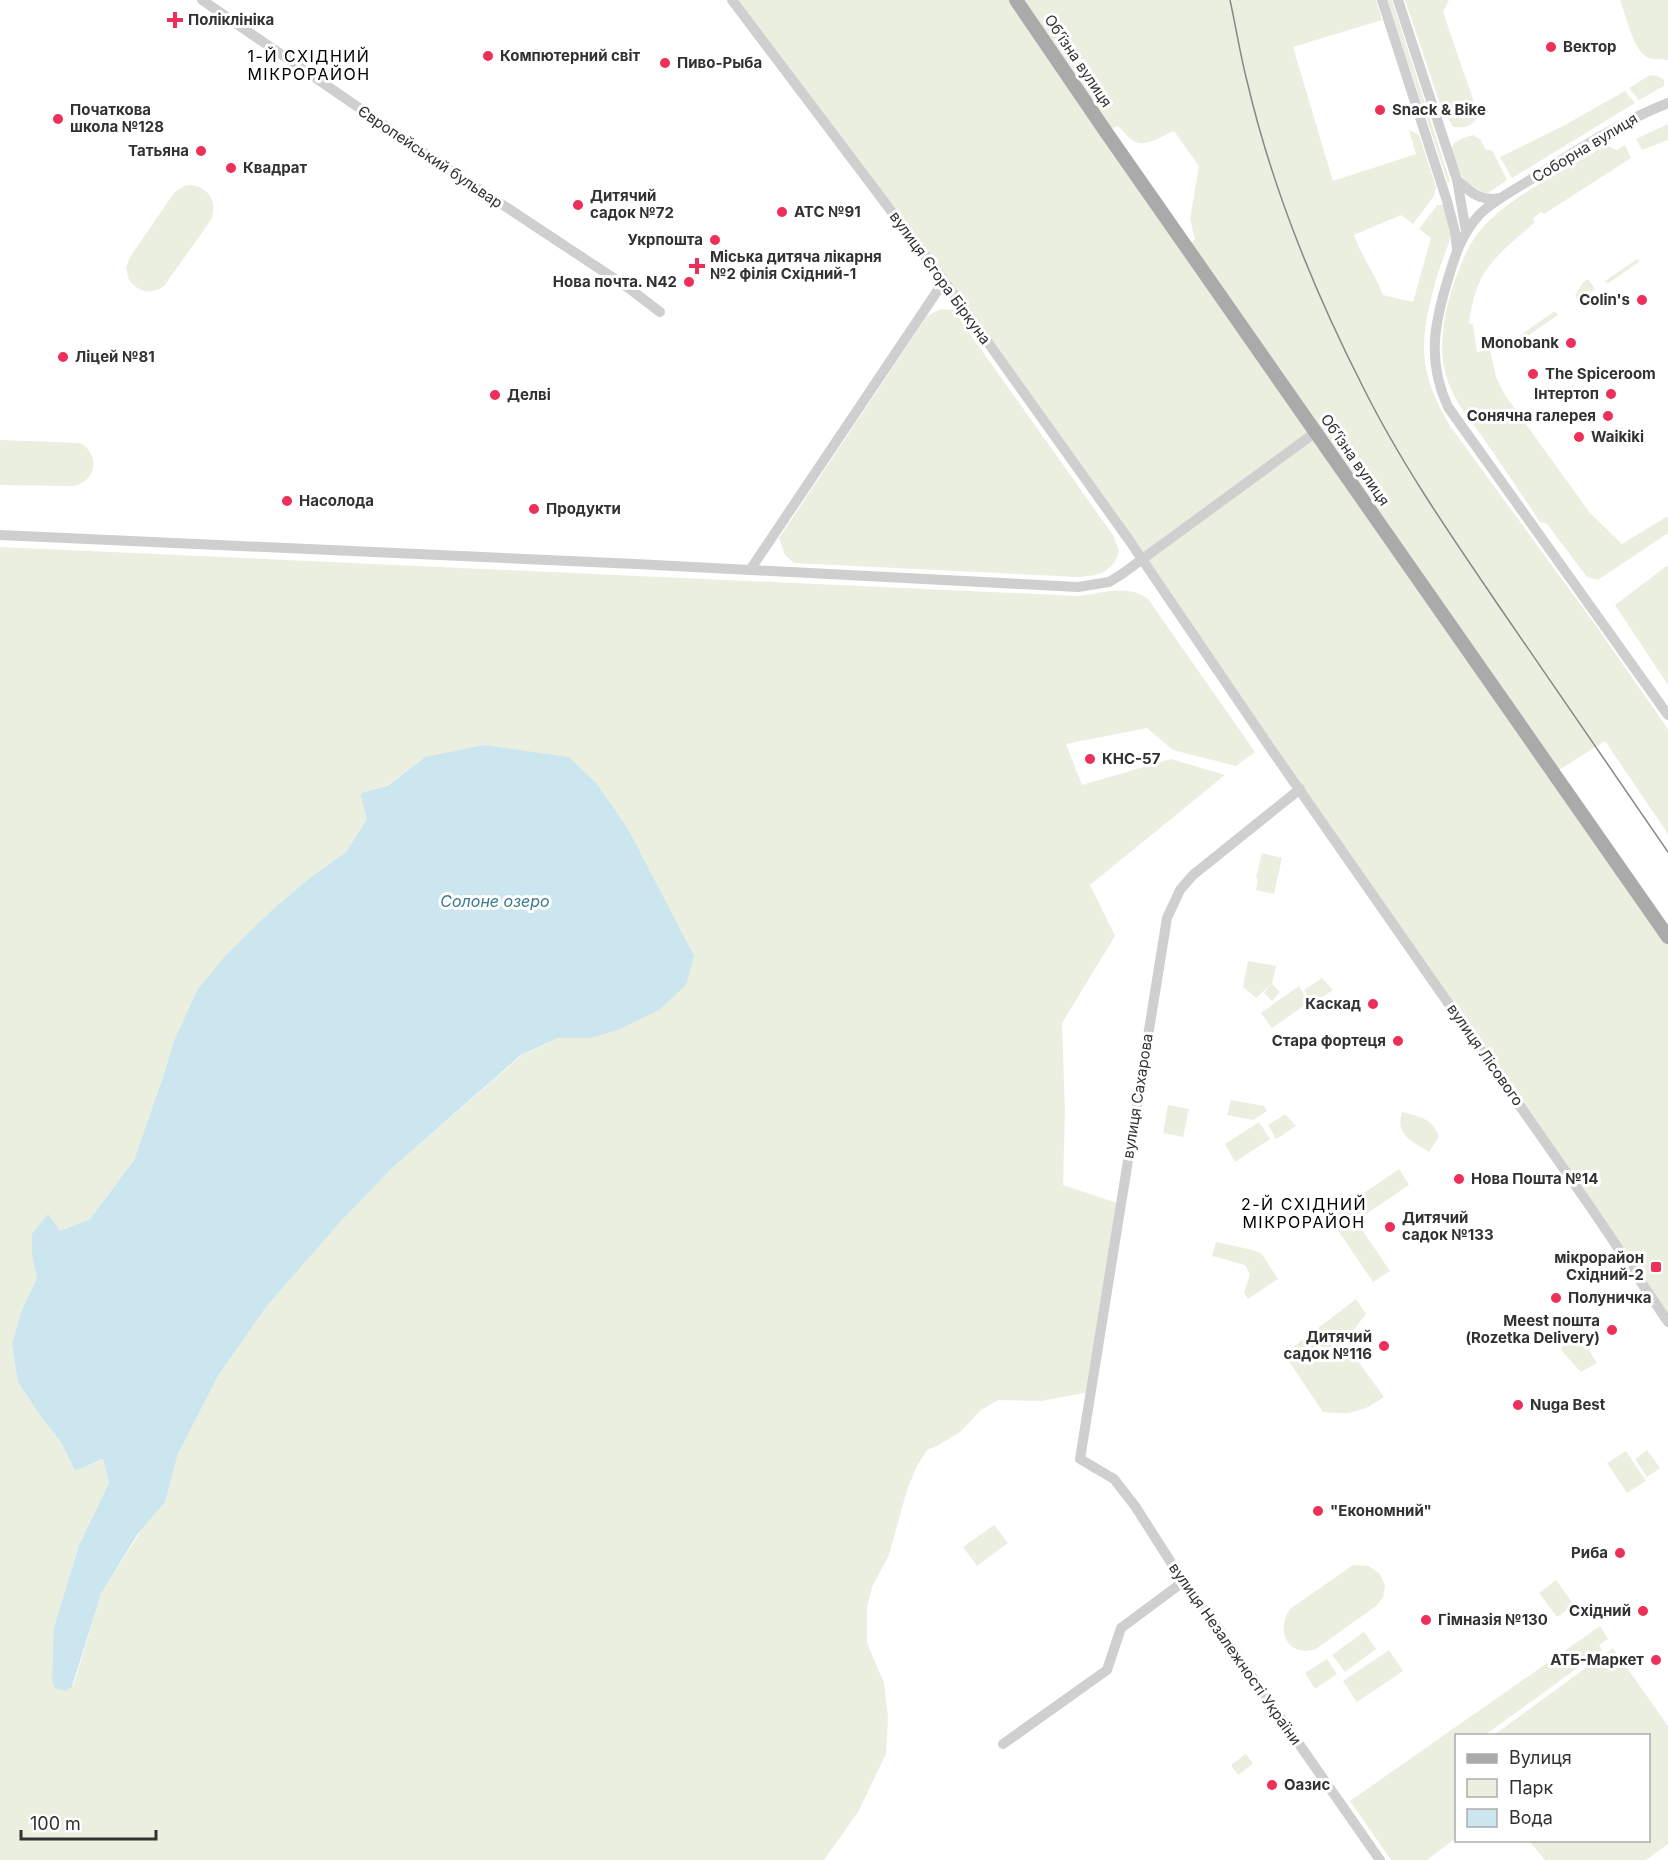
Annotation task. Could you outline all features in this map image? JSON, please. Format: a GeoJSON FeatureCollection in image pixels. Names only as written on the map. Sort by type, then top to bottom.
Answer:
{"type":"FeatureCollection","features":[{"type":"Feature","properties":{"kind":"main road","name":"Обʼїзна вулиця"},"geometry":{"type":"LineString","coordinates":[[1016,0],[1668,937]]}},
{"type":"Feature","properties":{"kind":"street","name":"Європейський бульвар"},"geometry":{"type":"LineString","coordinates":[[202,0],[438,162],[630,289],[660,312]]}},
{"type":"Feature","properties":{"kind":"street","name":"вулиця Єгора Біркуна"},"geometry":{"type":"LineString","coordinates":[[732,0],[944,281],[1143,560],[1300,789]]}},
{"type":"Feature","properties":{"kind":"street"},"geometry":{"type":"LineString","coordinates":[[1382,0],[1447,201],[1457,251]]}},
{"type":"Feature","properties":{"kind":"street"},"geometry":{"type":"LineString","coordinates":[[1398,0],[1457,180],[1466,231],[1457,251],[1437,314],[1434,342],[1442,394],[1457,420],[1668,715]]}},
{"type":"Feature","properties":{"kind":"street","name":"Соборна вулиця"},"geometry":{"type":"LineString","coordinates":[[1466,231],[1482,213],[1568,156],[1647,111],[1668,103]]}},
{"type":"Feature","properties":{"kind":"street"},"geometry":{"type":"LineString","coordinates":[[1457,180],[1478,198],[1493,200],[1504,197]]}},
{"type":"Feature","properties":{"kind":"street"},"geometry":{"type":"LineString","coordinates":[[750,570],[944,281]]}},
{"type":"Feature","properties":{"kind":"street"},"geometry":{"type":"LineString","coordinates":[[0,535],[1078,587],[1109,582],[1143,560],[1316,432]]}},
{"type":"Feature","properties":{"kind":"street","name":"вулиця Лісового"},"geometry":{"type":"LineString","coordinates":[[1300,789],[1668,1322]]}},
{"type":"Feature","properties":{"kind":"street","name":"вулиця Сахарова"},"geometry":{"type":"LineString","coordinates":[[1080,1459],[1167,918],[1180,890],[1192,875],[1300,789]]}},
{"type":"Feature","properties":{"kind":"street","name":"вулиця Незалежності України"},"geometry":{"type":"LineString","coordinates":[[1080,1459],[1113,1479],[1135,1506],[1184,1582],[1380,1860]]}},
{"type":"Feature","properties":{"kind":"street"},"geometry":{"type":"LineString","coordinates":[[1003,1744],[1107,1670],[1121,1628],[1184,1582]]}},
{"type":"Feature","properties":{"kind":"green space"},"geometry":{"type":"Polygon","coordinates":[[[732,0],[1376,0],[1382,20],[1293,47],[1333,181],[1416,154],[1409,130],[1419,135],[1436,187],[1434,196],[1413,224],[1401,215],[1354,235],[1357,243],[1383,295],[1413,302],[1431,238],[1419,229],[1437,205],[1443,205],[1450,238],[1427,315],[1424,351],[1431,386],[1439,405],[1450,426],[1594,623],[1668,729],[1668,834],[1605,741],[1554,773],[1668,937],[1668,1322],[1129,540],[732,0]],[[1117,126],[1107,132],[1188,247],[1195,239],[1190,219],[1199,166],[1174,131],[1150,142],[1140,143],[1131,139],[1117,126]]]}},
{"type":"Feature","properties":{"kind":"green space"},"geometry":{"type":"Polygon","coordinates":[[[1387,0],[1392,0],[1450,181],[1448,183],[1387,0]]]}},
{"type":"Feature","properties":{"kind":"green space"},"geometry":{"type":"Polygon","coordinates":[[[1405,0],[1449,0],[1443,12],[1478,114],[1475,121],[1469,125],[1453,127],[1440,104],[1405,0]]]}},
{"type":"Feature","properties":{"kind":"green space"},"geometry":{"type":"Polygon","coordinates":[[[1620,0],[1668,0],[1668,60],[1649,58],[1639,49],[1620,0]]]}},
{"type":"Feature","properties":{"kind":"green space"},"geometry":{"type":"Polygon","coordinates":[[[1650,75],[1664,80],[1664,86],[1639,100],[1629,88],[1650,75]]]}},
{"type":"Feature","properties":{"kind":"green space"},"geometry":{"type":"Polygon","coordinates":[[[1625,91],[1635,103],[1512,178],[1500,157],[1563,126],[1625,91]]]}},
{"type":"Feature","properties":{"kind":"green space"},"geometry":{"type":"Polygon","coordinates":[[[1668,124],[1668,140],[1642,150],[1636,139],[1668,124]]]}},
{"type":"Feature","properties":{"kind":"green space"},"geometry":{"type":"Polygon","coordinates":[[[1473,135],[1481,140],[1486,150],[1492,150],[1507,180],[1488,193],[1473,188],[1463,178],[1451,151],[1456,142],[1473,135]]]}},
{"type":"Feature","properties":{"kind":"green space"},"geometry":{"type":"Polygon","coordinates":[[[1607,145],[1616,150],[1625,145],[1631,158],[1544,214],[1541,212],[1533,218],[1534,223],[1498,256],[1482,277],[1476,290],[1469,324],[1473,324],[1477,352],[1490,350],[1496,377],[1505,395],[1590,513],[1622,544],[1668,516],[1668,533],[1598,580],[1587,577],[1547,524],[1540,522],[1461,407],[1447,378],[1442,344],[1446,310],[1452,290],[1465,256],[1478,233],[1489,220],[1520,196],[1607,145]]]}},
{"type":"Feature","properties":{"kind":"green space"},"geometry":{"type":"Polygon","coordinates":[[[190,185],[197,186],[210,196],[213,207],[211,220],[164,286],[154,291],[141,290],[129,280],[126,268],[130,257],[174,193],[190,185]]]}},
{"type":"Feature","properties":{"kind":"green space"},"geometry":{"type":"Polygon","coordinates":[[[1637,259],[1639,262],[1607,284],[1605,281],[1637,259]]]}},
{"type":"Feature","properties":{"kind":"green space"},"geometry":{"type":"Polygon","coordinates":[[[1588,279],[1595,289],[1578,301],[1575,296],[1583,282],[1588,279]]]}},
{"type":"Feature","properties":{"kind":"green space"},"geometry":{"type":"Polygon","coordinates":[[[941,309],[953,310],[1113,535],[1119,551],[1113,564],[1105,571],[1079,577],[794,563],[785,555],[779,538],[927,316],[941,309]]]}},
{"type":"Feature","properties":{"kind":"green space"},"geometry":{"type":"Polygon","coordinates":[[[1555,311],[1558,315],[1522,340],[1519,336],[1555,311]]]}},
{"type":"Feature","properties":{"kind":"green space"},"geometry":{"type":"Polygon","coordinates":[[[0,440],[80,443],[91,454],[93,467],[91,474],[81,483],[73,486],[0,485],[0,440]]]}},
{"type":"Feature","properties":{"kind":"green space"},"geometry":{"type":"Polygon","coordinates":[[[0,547],[1080,596],[1124,591],[1140,594],[1148,599],[1255,752],[1236,766],[1173,750],[1147,728],[1066,744],[1082,785],[1171,759],[1225,775],[1090,885],[1115,936],[1062,1023],[1065,1111],[1063,1185],[1120,1204],[1089,1392],[1041,1401],[998,1400],[981,1410],[960,1432],[927,1450],[917,1466],[907,1490],[889,1555],[872,1587],[867,1607],[867,1643],[884,1683],[888,1716],[886,1754],[858,1812],[824,1860],[0,1860],[0,547]],[[425,757],[386,786],[360,793],[368,819],[347,851],[275,907],[220,962],[174,1041],[134,1160],[90,1219],[60,1231],[21,1312],[18,1382],[61,1442],[75,1471],[104,1459],[109,1483],[79,1545],[54,1627],[73,1687],[101,1594],[142,1529],[165,1502],[178,1454],[218,1376],[266,1307],[346,1215],[391,1169],[522,1055],[558,1038],[591,1038],[425,757]]]}},
{"type":"Feature","properties":{"kind":"green space"},"geometry":{"type":"Polygon","coordinates":[[[1668,565],[1668,685],[1615,605],[1668,565]]]}},
{"type":"Feature","properties":{"kind":"green space"},"geometry":{"type":"Polygon","coordinates":[[[1262,853],[1282,858],[1274,894],[1256,890],[1258,880],[1256,878],[1262,853]]]}},
{"type":"Feature","properties":{"kind":"green space"},"geometry":{"type":"Polygon","coordinates":[[[1248,961],[1276,966],[1272,984],[1280,992],[1272,1001],[1264,993],[1271,984],[1256,998],[1243,987],[1248,961]]]}},
{"type":"Feature","properties":{"kind":"green space"},"geometry":{"type":"Polygon","coordinates":[[[1322,978],[1333,990],[1313,1003],[1304,990],[1322,978]]]}},
{"type":"Feature","properties":{"kind":"green space"},"geometry":{"type":"Polygon","coordinates":[[[1299,986],[1309,1002],[1272,1028],[1261,1013],[1299,986]]]}},
{"type":"Feature","properties":{"kind":"green space"},"geometry":{"type":"Polygon","coordinates":[[[1231,1100],[1264,1106],[1267,1111],[1253,1120],[1227,1115],[1231,1100]]]}},
{"type":"Feature","properties":{"kind":"green space"},"geometry":{"type":"Polygon","coordinates":[[[1168,1105],[1189,1109],[1183,1137],[1163,1133],[1168,1105]]]}},
{"type":"Feature","properties":{"kind":"green space"},"geometry":{"type":"Polygon","coordinates":[[[1402,1112],[1420,1117],[1434,1126],[1439,1137],[1429,1152],[1403,1132],[1400,1120],[1402,1112]]]}},
{"type":"Feature","properties":{"kind":"green space"},"geometry":{"type":"Polygon","coordinates":[[[1285,1114],[1296,1126],[1276,1139],[1268,1125],[1285,1114]]]}},
{"type":"Feature","properties":{"kind":"green space"},"geometry":{"type":"Polygon","coordinates":[[[1259,1122],[1270,1139],[1235,1162],[1225,1144],[1259,1122]]]}},
{"type":"Feature","properties":{"kind":"green space"},"geometry":{"type":"Polygon","coordinates":[[[1399,1169],[1409,1185],[1356,1221],[1390,1271],[1373,1282],[1329,1217],[1399,1169]]]}},
{"type":"Feature","properties":{"kind":"green space"},"geometry":{"type":"Polygon","coordinates":[[[1216,1242],[1262,1254],[1278,1279],[1248,1299],[1244,1293],[1250,1274],[1245,1265],[1212,1256],[1216,1242]]]}},
{"type":"Feature","properties":{"kind":"green space"},"geometry":{"type":"Polygon","coordinates":[[[1356,1299],[1366,1314],[1344,1342],[1384,1397],[1369,1407],[1355,1412],[1323,1412],[1284,1354],[1356,1299]]]}},
{"type":"Feature","properties":{"kind":"green space"},"geometry":{"type":"Polygon","coordinates":[[[1571,1336],[1587,1347],[1597,1363],[1581,1372],[1561,1350],[1562,1344],[1571,1336]]]}},
{"type":"Feature","properties":{"kind":"green space"},"geometry":{"type":"Polygon","coordinates":[[[1647,1450],[1660,1468],[1647,1477],[1635,1459],[1647,1450]]]}},
{"type":"Feature","properties":{"kind":"green space"},"geometry":{"type":"Polygon","coordinates":[[[1626,1451],[1646,1481],[1627,1493],[1607,1463],[1626,1451]]]}},
{"type":"Feature","properties":{"kind":"green space"},"geometry":{"type":"Polygon","coordinates":[[[994,1525],[1008,1543],[977,1566],[963,1547],[994,1525]]]}},
{"type":"Feature","properties":{"kind":"green space"},"geometry":{"type":"Polygon","coordinates":[[[1353,1565],[1369,1566],[1380,1574],[1385,1586],[1383,1597],[1376,1606],[1316,1649],[1298,1650],[1292,1646],[1284,1634],[1286,1617],[1290,1609],[1353,1565]]]}},
{"type":"Feature","properties":{"kind":"green space"},"geometry":{"type":"Polygon","coordinates":[[[1556,1580],[1574,1605],[1557,1617],[1539,1593],[1556,1580]]]}},
{"type":"Feature","properties":{"kind":"green space"},"geometry":{"type":"Polygon","coordinates":[[[1600,1626],[1608,1639],[1599,1645],[1602,1650],[1486,1734],[1455,1734],[1455,1839],[1427,1860],[1391,1860],[1350,1801],[1600,1626]]]}},
{"type":"Feature","properties":{"kind":"green space"},"geometry":{"type":"Polygon","coordinates":[[[1364,1632],[1376,1649],[1345,1672],[1332,1655],[1364,1632]]]}},
{"type":"Feature","properties":{"kind":"green space"},"geometry":{"type":"Polygon","coordinates":[[[1613,1648],[1668,1726],[1668,1844],[1646,1860],[1545,1860],[1530,1842],[1650,1842],[1650,1734],[1495,1734],[1613,1648]]]}},
{"type":"Feature","properties":{"kind":"green space"},"geometry":{"type":"Polygon","coordinates":[[[1389,1650],[1403,1671],[1357,1702],[1343,1681],[1389,1650]]]}},
{"type":"Feature","properties":{"kind":"green space"},"geometry":{"type":"Polygon","coordinates":[[[1327,1659],[1337,1674],[1315,1689],[1305,1673],[1327,1659]]]}},
{"type":"Feature","properties":{"kind":"green space"},"geometry":{"type":"Polygon","coordinates":[[[1246,1754],[1253,1764],[1238,1775],[1231,1765],[1246,1754]]]}},
{"type":"Feature","properties":{"kind":"water","name":"Солоне озеро"},"geometry":{"type":"Polygon","coordinates":[[[484,745],[569,757],[596,783],[628,829],[694,956],[686,985],[659,1010],[620,1029],[591,1038],[558,1038],[521,1055],[391,1169],[341,1221],[266,1307],[218,1376],[178,1454],[165,1502],[137,1535],[101,1594],[72,1687],[65,1691],[55,1688],[52,1680],[54,1627],[79,1545],[109,1483],[103,1459],[75,1471],[61,1442],[18,1382],[12,1344],[21,1312],[37,1278],[32,1254],[32,1234],[48,1214],[60,1231],[90,1219],[134,1160],[174,1041],[198,989],[225,956],[275,907],[347,851],[367,819],[360,793],[387,786],[425,757],[484,745]]]}},
{"type":"Feature","properties":{"kind":"tram line"},"geometry":{"type":"LineString","coordinates":[[1230,0],[1257,121],[1282,200],[1328,315],[1364,389],[1395,447],[1448,530],[1668,852]]}},
{"type":"Feature","properties":{"kind":"place","name":"Поліклініка"},"geometry":{"type":"Point","coordinates":[175,20]}},
{"type":"Feature","properties":{"kind":"place","name":"Вектор"},"geometry":{"type":"Point","coordinates":[1551,47]}},
{"type":"Feature","properties":{"kind":"place","name":"Компютерний світ"},"geometry":{"type":"Point","coordinates":[488,56]}},
{"type":"Feature","properties":{"kind":"place","name":"Пиво-Рыба"},"geometry":{"type":"Point","coordinates":[665,63]}},
{"type":"Feature","properties":{"kind":"place","name":"Snack & Bike"},"geometry":{"type":"Point","coordinates":[1380,110]}},
{"type":"Feature","properties":{"kind":"place","name":"Початкова школа №128"},"geometry":{"type":"Point","coordinates":[58,119]}},
{"type":"Feature","properties":{"kind":"place","name":"Татьяна"},"geometry":{"type":"Point","coordinates":[201,151]}},
{"type":"Feature","properties":{"kind":"place","name":"Квадрат"},"geometry":{"type":"Point","coordinates":[231,168]}},
{"type":"Feature","properties":{"kind":"place","name":"Дитячий садок №72"},"geometry":{"type":"Point","coordinates":[578,205]}},
{"type":"Feature","properties":{"kind":"place","name":"АТС №91"},"geometry":{"type":"Point","coordinates":[782,212]}},
{"type":"Feature","properties":{"kind":"place","name":"Укрпошта"},"geometry":{"type":"Point","coordinates":[715,240]}},
{"type":"Feature","properties":{"kind":"place","name":"Міська дитяча лікарня №2 філія Східний-1"},"geometry":{"type":"Point","coordinates":[697,266]}},
{"type":"Feature","properties":{"kind":"place","name":"Нова почта. N42"},"geometry":{"type":"Point","coordinates":[689,282]}},
{"type":"Feature","properties":{"kind":"place","name":"Colin's"},"geometry":{"type":"Point","coordinates":[1642,300]}},
{"type":"Feature","properties":{"kind":"place","name":"Monobank"},"geometry":{"type":"Point","coordinates":[1571,343]}},
{"type":"Feature","properties":{"kind":"place","name":"Ліцей №81"},"geometry":{"type":"Point","coordinates":[63,357]}},
{"type":"Feature","properties":{"kind":"place","name":"The Spiceroom"},"geometry":{"type":"Point","coordinates":[1533,374]}},
{"type":"Feature","properties":{"kind":"place","name":"Інтертоп"},"geometry":{"type":"Point","coordinates":[1611,394]}},
{"type":"Feature","properties":{"kind":"place","name":"Делві"},"geometry":{"type":"Point","coordinates":[495,395]}},
{"type":"Feature","properties":{"kind":"place","name":"Сонячна галерея"},"geometry":{"type":"Point","coordinates":[1608,416]}},
{"type":"Feature","properties":{"kind":"place","name":"Waikiki"},"geometry":{"type":"Point","coordinates":[1579,437]}},
{"type":"Feature","properties":{"kind":"place","name":"Насолода"},"geometry":{"type":"Point","coordinates":[287,501]}},
{"type":"Feature","properties":{"kind":"place","name":"Продукти"},"geometry":{"type":"Point","coordinates":[534,509]}},
{"type":"Feature","properties":{"kind":"place","name":"КНС-57"},"geometry":{"type":"Point","coordinates":[1090,759]}},
{"type":"Feature","properties":{"kind":"place","name":"Каскад"},"geometry":{"type":"Point","coordinates":[1373,1004]}},
{"type":"Feature","properties":{"kind":"place","name":"Стара фортеця"},"geometry":{"type":"Point","coordinates":[1398,1041]}},
{"type":"Feature","properties":{"kind":"place","name":"Нова Пошта №14"},"geometry":{"type":"Point","coordinates":[1459,1179]}},
{"type":"Feature","properties":{"kind":"place","name":"Дитячий садок №133"},"geometry":{"type":"Point","coordinates":[1390,1227]}},
{"type":"Feature","properties":{"kind":"place","name":"мікрорайон Східний-2"},"geometry":{"type":"Point","coordinates":[1656,1267]}},
{"type":"Feature","properties":{"kind":"place","name":"Полуничка"},"geometry":{"type":"Point","coordinates":[1556,1298]}},
{"type":"Feature","properties":{"kind":"place","name":"Meest пошта (Rozetka Delivery)"},"geometry":{"type":"Point","coordinates":[1612,1330]}},
{"type":"Feature","properties":{"kind":"place","name":"Дитячий садок №116"},"geometry":{"type":"Point","coordinates":[1384,1346]}},
{"type":"Feature","properties":{"kind":"place","name":"Nuga Best"},"geometry":{"type":"Point","coordinates":[1518,1405]}},
{"type":"Feature","properties":{"kind":"place","name":"\"Економний\""},"geometry":{"type":"Point","coordinates":[1318,1511]}},
{"type":"Feature","properties":{"kind":"place","name":"Риба"},"geometry":{"type":"Point","coordinates":[1620,1553]}},
{"type":"Feature","properties":{"kind":"place","name":"Східний"},"geometry":{"type":"Point","coordinates":[1643,1611]}},
{"type":"Feature","properties":{"kind":"place","name":"Гімназія №130"},"geometry":{"type":"Point","coordinates":[1426,1620]}},
{"type":"Feature","properties":{"kind":"place","name":"АТБ-Маркет"},"geometry":{"type":"Point","coordinates":[1656,1660]}},
{"type":"Feature","properties":{"kind":"place","name":"Оазис"},"geometry":{"type":"Point","coordinates":[1272,1785]}},
{"type":"Feature","properties":{"kind":"district","name":"1-Й СХІДНИЙ МІКРОРАЙОН"},"geometry":{"type":"Point","coordinates":[309,65]}},
{"type":"Feature","properties":{"kind":"district","name":"2-Й СХІДНИЙ МІКРОРАЙОН"},"geometry":{"type":"Point","coordinates":[1304,1213]}}]}
